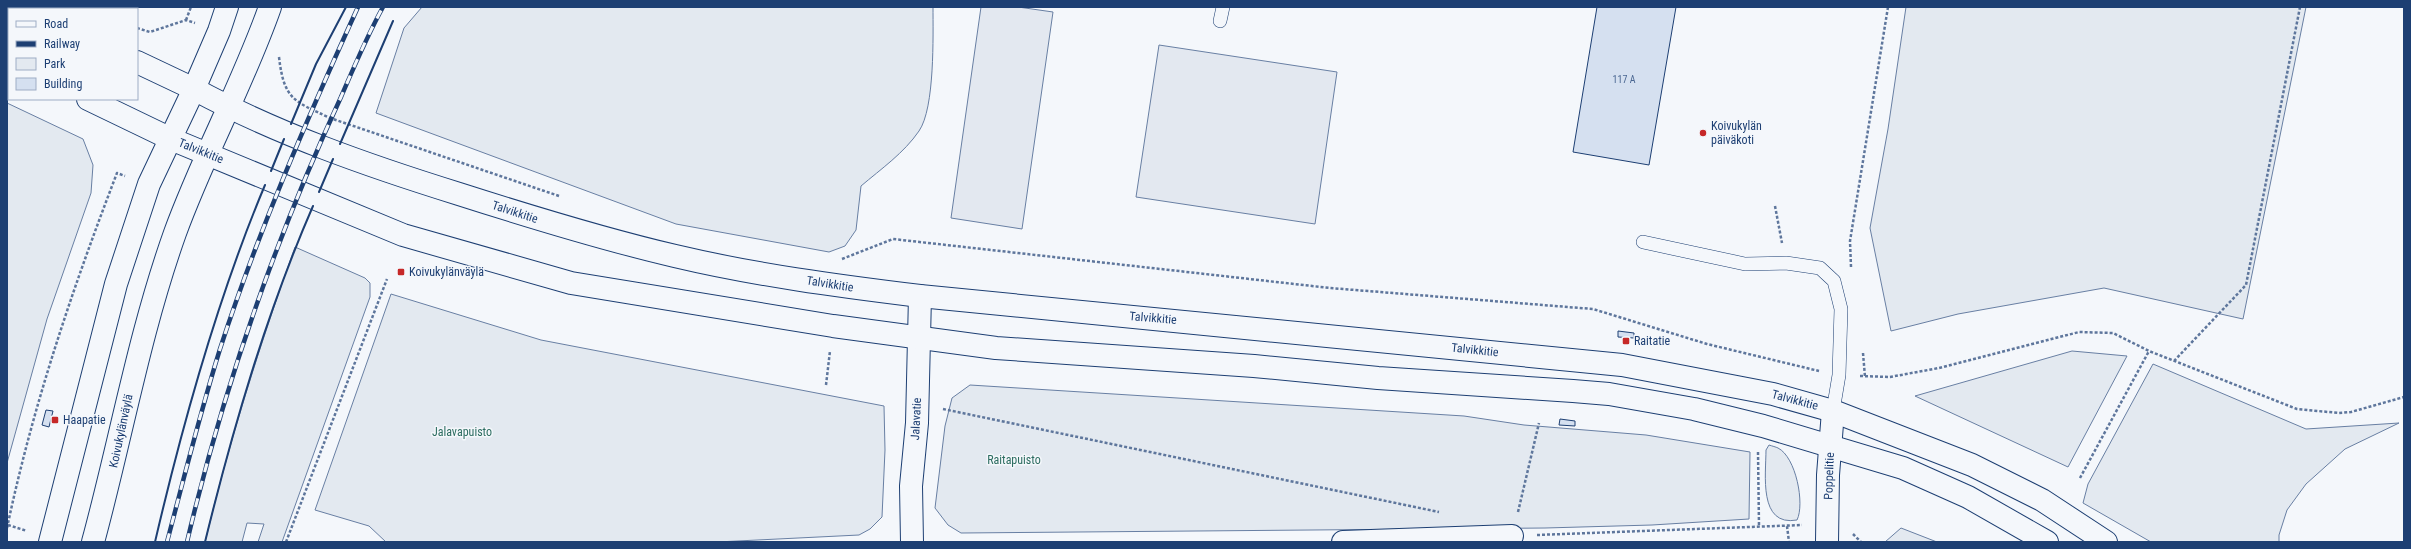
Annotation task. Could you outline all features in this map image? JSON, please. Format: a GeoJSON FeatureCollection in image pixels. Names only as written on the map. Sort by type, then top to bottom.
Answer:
{"type":"FeatureCollection","features":[{"type":"Feature","properties":{"kind":"main road"},"geometry":{"type":"LineString","coordinates":[[50,542],[116,284],[149,184],[194,89],[219,31],[227,7]]}},
{"type":"Feature","properties":{"kind":"main road","name":"Koivukylänväylä"},"geometry":{"type":"LineString","coordinates":[[93,542],[149,314],[175,233],[257,44],[270,7]]}},
{"type":"Feature","properties":{"kind":"main road","name":"Talvikkitie"},"geometry":{"type":"LineString","coordinates":[[138,62],[194,89],[229,108],[390,173],[562,227],[677,257],[838,286],[920,296],[1622,365],[1773,394],[1833,411],[1972,465],[2042,500],[2106,542]]}},
{"type":"Feature","properties":{"kind":"main road","name":"Talvikkitie"},"geometry":{"type":"LineString","coordinates":[[90,100],[171,139],[402,235],[572,283],[918,338],[996,348],[1246,365],[1378,378],[1609,394],[1694,409],[1830,445],[1909,471],[1968,498],[2047,542]]}},
{"type":"Feature","properties":{"kind":"main road","name":"Jalavatie"},"geometry":{"type":"LineString","coordinates":[[912,542],[911,486],[917,423],[920,296]]}},
{"type":"Feature","properties":{"kind":"main road","name":"Poppelitie"},"geometry":{"type":"LineString","coordinates":[[1827,542],[1830,445],[1833,411]]}},
{"type":"Feature","properties":{"kind":"main road"},"geometry":{"type":"LineString","coordinates":[[1357,542],[1512,536]]}},
{"type":"Feature","properties":{"kind":"lane"},"geometry":{"type":"LineString","coordinates":[[1220,21],[1223,7]]}},
{"type":"Feature","properties":{"kind":"lane"},"geometry":{"type":"LineString","coordinates":[[1643,242],[1745,264],[1786,263],[1820,268],[1834,281],[1842,309],[1839,375],[1833,411]]}},
{"type":"Feature","properties":{"kind":"path"},"geometry":{"type":"LineString","coordinates":[[186,20],[191,7]]}},
{"type":"Feature","properties":{"kind":"path"},"geometry":{"type":"LineString","coordinates":[[1851,270],[1850,241],[1888,7]]}},
{"type":"Feature","properties":{"kind":"path"},"geometry":{"type":"LineString","coordinates":[[2174,361],[2246,285],[2300,7]]}},
{"type":"Feature","properties":{"kind":"path"},"geometry":{"type":"LineString","coordinates":[[278,52],[282,82],[294,101],[330,118],[563,198]]}},
{"type":"Feature","properties":{"kind":"path"},"geometry":{"type":"LineString","coordinates":[[7,528],[29,431],[72,291],[117,173]]}},
{"type":"Feature","properties":{"kind":"path"},"geometry":{"type":"LineString","coordinates":[[1775,206],[1786,263]]}},
{"type":"Feature","properties":{"kind":"path"},"geometry":{"type":"LineString","coordinates":[[834,259],[841,259],[893,239],[1330,288],[1593,309],[1707,344],[1839,375],[1865,377],[1890,377],[1939,368],[2079,332],[2113,334],[2149,351],[2297,409],[2325,412],[2351,412],[2404,397]]}},
{"type":"Feature","properties":{"kind":"path"},"geometry":{"type":"LineString","coordinates":[[286,542],[387,279]]}},
{"type":"Feature","properties":{"kind":"path"},"geometry":{"type":"LineString","coordinates":[[1862,349],[1865,377]]}},
{"type":"Feature","properties":{"kind":"path"},"geometry":{"type":"LineString","coordinates":[[2080,478],[2149,351]]}},
{"type":"Feature","properties":{"kind":"path"},"geometry":{"type":"LineString","coordinates":[[939,409],[1442,512]]}},
{"type":"Feature","properties":{"kind":"path"},"geometry":{"type":"LineString","coordinates":[[1539,423],[1512,536],[1787,526],[1789,542]]}},
{"type":"Feature","properties":{"kind":"path"},"geometry":{"type":"LineString","coordinates":[[1758,447],[1759,526]]}},
{"type":"Feature","properties":{"kind":"green space"},"geometry":{"type":"Polygon","coordinates":[[[422,7],[933,7],[933,52],[928,106],[919,131],[913,139],[892,160],[861,186],[856,230],[845,246],[829,252],[676,224],[376,113],[404,28],[422,7]]]}},
{"type":"Feature","properties":{"kind":"green space"},"geometry":{"type":"Polygon","coordinates":[[[1906,7],[2306,7],[2243,319],[2104,288],[1958,314],[1891,331],[1870,228],[1888,129],[1906,7]]]}},
{"type":"Feature","properties":{"kind":"green space"},"geometry":{"type":"Polygon","coordinates":[[[7,103],[83,139],[93,165],[91,193],[47,319],[7,463],[7,103]]]}},
{"type":"Feature","properties":{"kind":"green space"},"geometry":{"type":"Polygon","coordinates":[[[295,247],[365,278],[370,283],[370,297],[282,542],[258,542],[264,524],[247,523],[242,542],[205,542],[224,467],[246,393],[295,247]]]}},
{"type":"Feature","properties":{"kind":"green space","name":"Jalavapuisto"},"geometry":{"type":"Polygon","coordinates":[[[391,294],[541,340],[884,406],[885,450],[882,517],[870,529],[859,535],[717,542],[386,542],[369,526],[315,510],[391,294]]]}},
{"type":"Feature","properties":{"kind":"green space"},"geometry":{"type":"Polygon","coordinates":[[[2072,351],[2127,356],[2068,467],[1915,396],[2072,351]]]}},
{"type":"Feature","properties":{"kind":"green space"},"geometry":{"type":"Polygon","coordinates":[[[2153,364],[2306,429],[2399,423],[2345,449],[2306,484],[2287,510],[2279,535],[2279,542],[2151,542],[2083,503],[2088,484],[2153,364]]]}},
{"type":"Feature","properties":{"kind":"green space","name":"Raitapuisto"},"geometry":{"type":"Polygon","coordinates":[[[970,385],[1464,416],[1524,425],[1646,435],[1750,452],[1749,519],[1652,525],[1545,528],[961,533],[948,525],[935,508],[945,426],[952,398],[970,385]]]}},
{"type":"Feature","properties":{"kind":"green space"},"geometry":{"type":"Polygon","coordinates":[[[1769,445],[1778,448],[1784,453],[1790,461],[1794,471],[1800,503],[1797,520],[1784,520],[1776,515],[1770,507],[1767,497],[1765,472],[1766,450],[1769,445]]]}},
{"type":"Feature","properties":{"kind":"green space"},"geometry":{"type":"Polygon","coordinates":[[[1901,528],[1937,542],[1885,542],[1901,528]]]}},
{"type":"Feature","properties":{"kind":"shaded area"},"geometry":{"type":"Polygon","coordinates":[[[981,7],[1018,7],[1053,12],[1022,229],[951,218],[981,7]]]}},
{"type":"Feature","properties":{"kind":"shaded area"},"geometry":{"type":"Polygon","coordinates":[[[1159,45],[1337,72],[1315,224],[1136,197],[1159,45]]]}},
{"type":"Feature","properties":{"kind":"building"},"geometry":{"type":"Polygon","coordinates":[[[1597,7],[1676,7],[1649,165],[1573,152],[1597,7]]]}},
{"type":"Feature","properties":{"kind":"building"},"geometry":{"type":"Polygon","coordinates":[[[1618,331],[1634,333],[1634,338],[1618,337],[1618,331]]]}},
{"type":"Feature","properties":{"kind":"building"},"geometry":{"type":"Polygon","coordinates":[[[46,410],[53,411],[49,427],[42,425],[46,410]]]}},
{"type":"Feature","properties":{"kind":"building"},"geometry":{"type":"Polygon","coordinates":[[[1560,419],[1575,421],[1575,426],[1559,425],[1560,419]]]}},
{"type":"Feature","properties":{"kind":"railway"},"geometry":{"type":"LineString","coordinates":[[167,542],[192,446],[220,349],[250,262],[284,176],[358,7]]}},
{"type":"Feature","properties":{"kind":"railway"},"geometry":{"type":"LineString","coordinates":[[187,542],[201,485],[234,372],[273,260],[317,151],[361,52],[383,7]]}},
{"type":"Feature","properties":{"kind":"wall"},"geometry":{"type":"LineString","coordinates":[[291,124],[316,64],[346,7]]}},
{"type":"Feature","properties":{"kind":"wall"},"geometry":{"type":"LineString","coordinates":[[340,144],[393,21]]}},
{"type":"Feature","properties":{"kind":"wall"},"geometry":{"type":"LineString","coordinates":[[271,171],[284,139]]}},
{"type":"Feature","properties":{"kind":"wall"},"geometry":{"type":"LineString","coordinates":[[319,192],[333,159]]}},
{"type":"Feature","properties":{"kind":"wall"},"geometry":{"type":"LineString","coordinates":[[155,542],[177,452],[202,361],[216,316],[265,185]]}},
{"type":"Feature","properties":{"kind":"wall"},"geometry":{"type":"LineString","coordinates":[[205,542],[227,457],[252,372],[280,288],[313,206]]}},
{"type":"Feature","properties":{"kind":"place","name":"Koivukylän päiväkoti"},"geometry":{"type":"Point","coordinates":[1703,133]}},
{"type":"Feature","properties":{"kind":"place","name":"Koivukylänväylä"},"geometry":{"type":"Point","coordinates":[401,272]}},
{"type":"Feature","properties":{"kind":"place","name":"Raitatie"},"geometry":{"type":"Point","coordinates":[1626,341]}},
{"type":"Feature","properties":{"kind":"place","name":"Haapatie"},"geometry":{"type":"Point","coordinates":[55,420]}}]}
